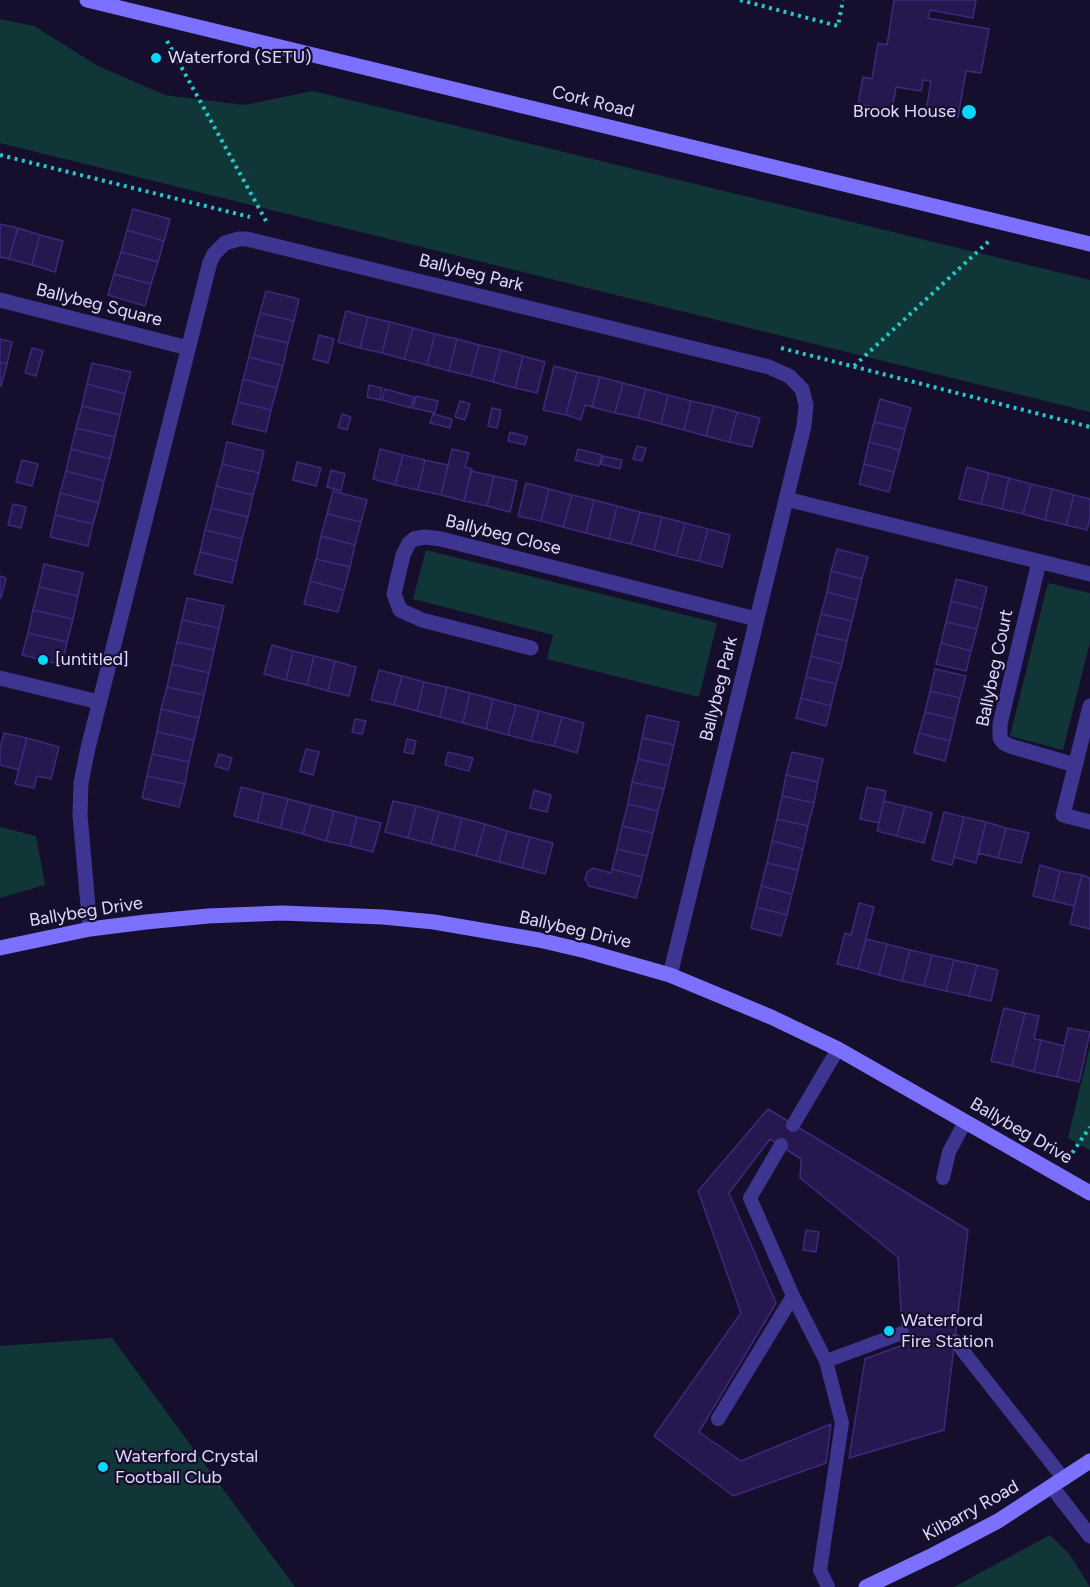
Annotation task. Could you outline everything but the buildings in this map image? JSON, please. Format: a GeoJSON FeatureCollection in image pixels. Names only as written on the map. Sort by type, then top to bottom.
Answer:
{"type":"FeatureCollection","features":[{"type":"Feature","properties":{"kind":"street","name":"Cork Road"},"geometry":{"type":"LineString","coordinates":[[87,0],[1090,244]]}},
{"type":"Feature","properties":{"kind":"street","name":"Ballybeg Park"},"geometry":{"type":"LineString","coordinates":[[90,929],[81,831],[80,799],[84,768],[207,273],[214,254],[225,243],[239,239],[268,242],[757,364],[789,376],[797,382],[806,397],[806,415],[669,975]]}},
{"type":"Feature","properties":{"kind":"street","name":"Ballybeg Square"},"geometry":{"type":"LineString","coordinates":[[0,300],[188,348]]}},
{"type":"Feature","properties":{"kind":"street"},"geometry":{"type":"LineString","coordinates":[[786,499],[1090,574]]}},
{"type":"Feature","properties":{"kind":"street","name":"Ballybeg Close"},"geometry":{"type":"LineString","coordinates":[[531,648],[422,620],[400,610],[394,594],[403,555],[409,543],[414,539],[425,537],[441,539],[756,619]]}},
{"type":"Feature","properties":{"kind":"street","name":"Ballybeg Court"},"geometry":{"type":"LineString","coordinates":[[1039,562],[1000,724],[1000,738],[1010,746],[1076,765]]}},
{"type":"Feature","properties":{"kind":"street"},"geometry":{"type":"LineString","coordinates":[[0,678],[99,702]]}},
{"type":"Feature","properties":{"kind":"street"},"geometry":{"type":"LineString","coordinates":[[1090,705],[1063,815],[1090,822]]}},
{"type":"Feature","properties":{"kind":"street","name":"Ballybeg Drive"},"geometry":{"type":"LineString","coordinates":[[0,948],[90,929],[229,915],[332,914],[383,917],[434,922],[539,940],[669,975],[771,1017],[838,1049],[1090,1193]]}},
{"type":"Feature","properties":{"kind":"street","name":"Kilbarry Road"},"geometry":{"type":"LineString","coordinates":[[866,1587],[969,1537],[1090,1461]]}},
{"type":"Feature","properties":{"kind":"street"},"geometry":{"type":"LineString","coordinates":[[1058,1483],[1090,1536]]}},
{"type":"Feature","properties":{"kind":"lane"},"geometry":{"type":"LineString","coordinates":[[793,1125],[838,1049]]}},
{"type":"Feature","properties":{"kind":"lane"},"geometry":{"type":"LineString","coordinates":[[943,1178],[949,1152],[965,1122]]}},
{"type":"Feature","properties":{"kind":"lane"},"geometry":{"type":"LineString","coordinates":[[781,1145],[750,1198],[793,1296],[826,1361],[842,1423],[820,1570],[828,1587]]}},
{"type":"Feature","properties":{"kind":"lane"},"geometry":{"type":"LineString","coordinates":[[718,1419],[793,1296]]}},
{"type":"Feature","properties":{"kind":"lane"},"geometry":{"type":"LineString","coordinates":[[826,1361],[902,1334]]}},
{"type":"Feature","properties":{"kind":"lane"},"geometry":{"type":"LineString","coordinates":[[955,1341],[1058,1483]]}},
{"type":"Feature","properties":{"kind":"path"},"geometry":{"type":"LineString","coordinates":[[740,0],[838,26],[843,0]]}},
{"type":"Feature","properties":{"kind":"path"},"geometry":{"type":"LineString","coordinates":[[154,17],[266,221]]}},
{"type":"Feature","properties":{"kind":"path"},"geometry":{"type":"LineString","coordinates":[[854,366],[1008,224]]}},
{"type":"Feature","properties":{"kind":"path"},"geometry":{"type":"LineString","coordinates":[[1058,1175],[1090,1127]]}},
{"type":"Feature","properties":{"kind":"green space"},"geometry":{"type":"Polygon","coordinates":[[[0,19],[34,26],[98,66],[165,95],[244,105],[313,91],[1090,280],[1090,412],[0,143],[0,19]]]}},
{"type":"Feature","properties":{"kind":"green space"},"geometry":{"type":"Polygon","coordinates":[[[426,550],[717,623],[699,697],[547,659],[553,635],[413,599],[426,550]]]}},
{"type":"Feature","properties":{"kind":"green space"},"geometry":{"type":"Polygon","coordinates":[[[1048,583],[1090,593],[1090,642],[1063,750],[1010,736],[1048,583]]]}},
{"type":"Feature","properties":{"kind":"green space"},"geometry":{"type":"Polygon","coordinates":[[[0,827],[36,836],[45,885],[0,898],[0,827]]]}},
{"type":"Feature","properties":{"kind":"green space"},"geometry":{"type":"Polygon","coordinates":[[[1090,1046],[1090,1150],[1068,1138],[1090,1046]]]}},
{"type":"Feature","properties":{"kind":"green space","name":"Waterford Crystal Football Club"},"geometry":{"type":"Polygon","coordinates":[[[112,1338],[295,1587],[0,1587],[0,1346],[112,1338]]]}},
{"type":"Feature","properties":{"kind":"green space"},"geometry":{"type":"Polygon","coordinates":[[[1050,1535],[1070,1555],[1090,1587],[954,1587],[1050,1535]]]}},
{"type":"Feature","properties":{"kind":"place","name":"Waterford (SETU)"},"geometry":{"type":"Point","coordinates":[156,58]}},
{"type":"Feature","properties":{"kind":"place","name":"Brook House"},"geometry":{"type":"Point","coordinates":[969,112]}},
{"type":"Feature","properties":{"kind":"place","name":"[untitled]"},"geometry":{"type":"Point","coordinates":[43,660]}},
{"type":"Feature","properties":{"kind":"place","name":"Waterford Fire Station"},"geometry":{"type":"Point","coordinates":[889,1331]}},
{"type":"Feature","properties":{"kind":"place","name":"Waterford Crystal Football Club"},"geometry":{"type":"Point","coordinates":[103,1467]}}]}
